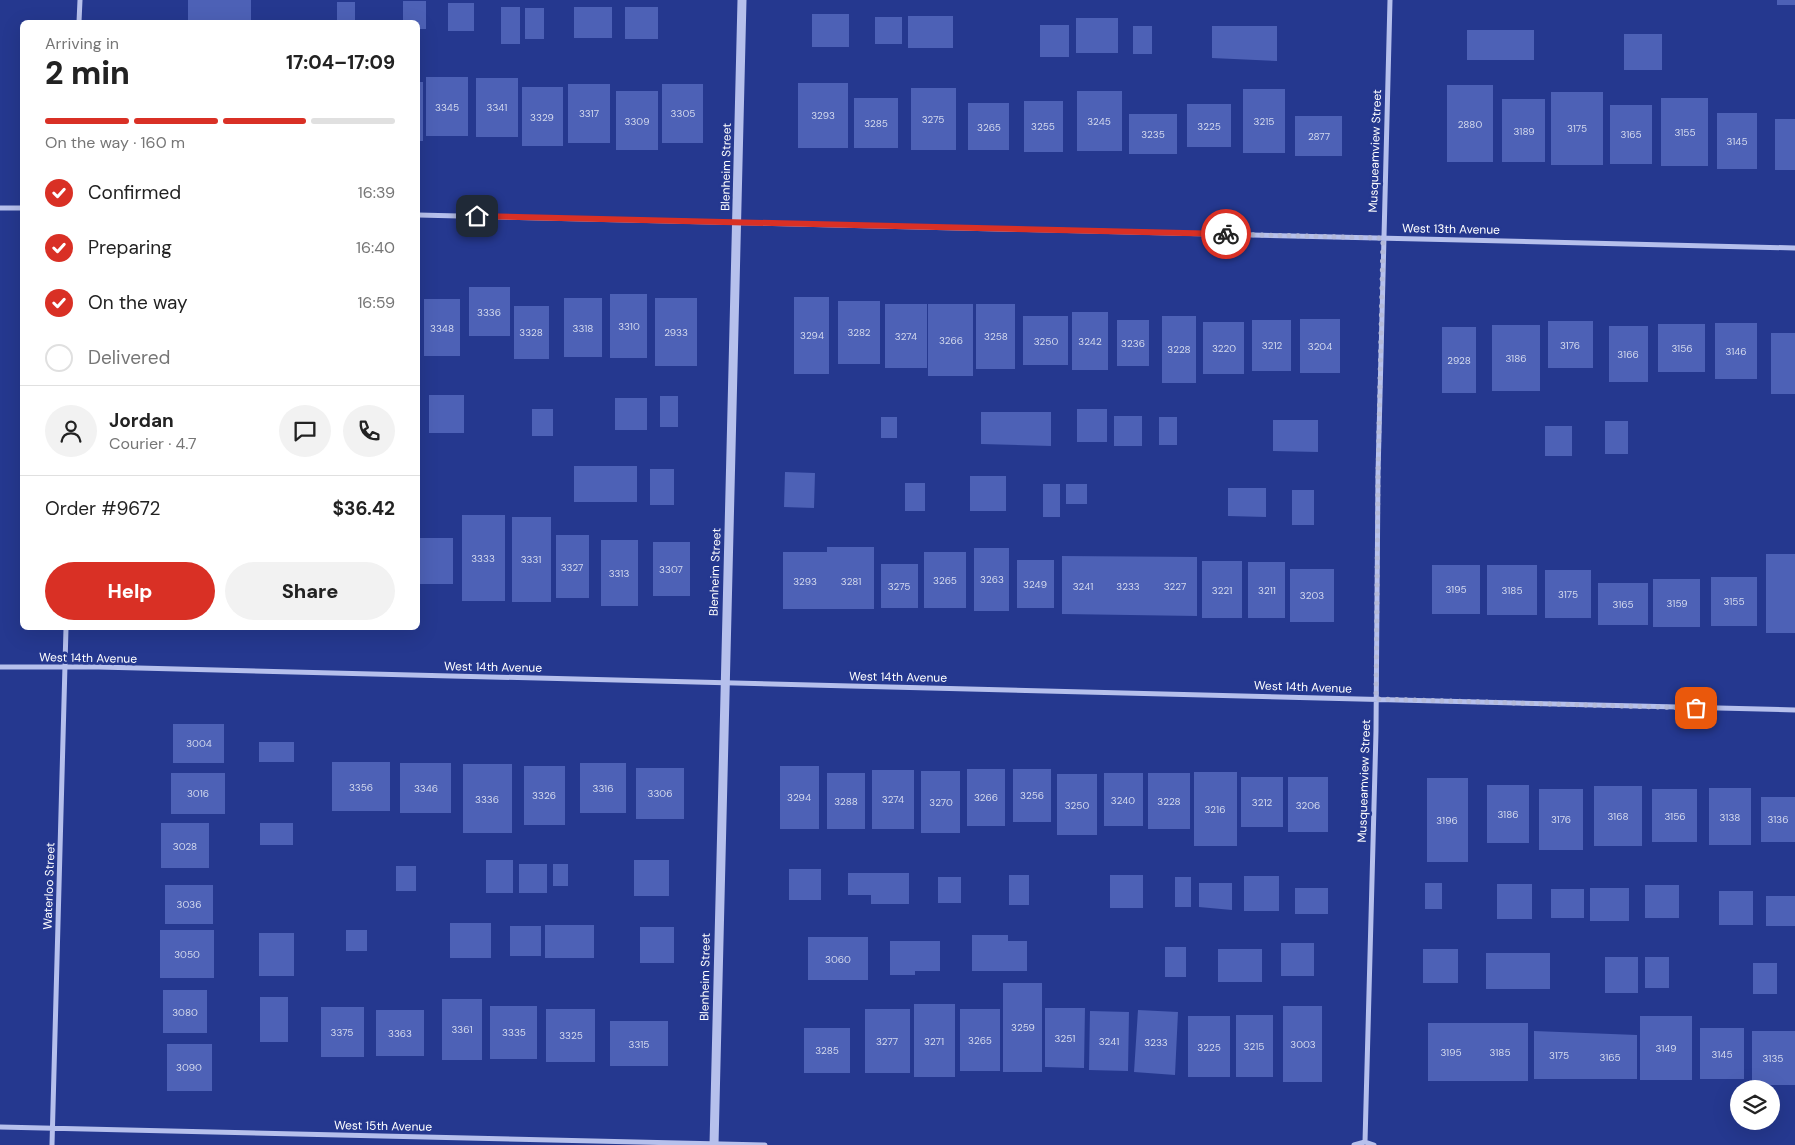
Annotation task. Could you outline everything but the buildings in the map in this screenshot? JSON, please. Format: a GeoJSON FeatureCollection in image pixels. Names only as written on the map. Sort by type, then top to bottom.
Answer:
{"type":"FeatureCollection","features":[{"type":"Feature","properties":{"kind":"street"},"geometry":{"type":"LineString","coordinates":[[80,0],[80,20]]}},
{"type":"Feature","properties":{"kind":"street","name":"Blenheim Street"},"geometry":{"type":"LineString","coordinates":[[714,1144],[742,0]]}},
{"type":"Feature","properties":{"kind":"street","name":"Musqueamview Street"},"geometry":{"type":"LineString","coordinates":[[1365,1142],[1376,699],[1383,238],[1390,0]]}},
{"type":"Feature","properties":{"kind":"street"},"geometry":{"type":"LineString","coordinates":[[0,208],[20,208]]}},
{"type":"Feature","properties":{"kind":"street","name":"West 13th Avenue"},"geometry":{"type":"LineString","coordinates":[[420,215],[1795,248]]}},
{"type":"Feature","properties":{"kind":"street","name":"Waterloo Street"},"geometry":{"type":"LineString","coordinates":[[52,1145],[66,630]]}},
{"type":"Feature","properties":{"kind":"street","name":"West 14th Avenue"},"geometry":{"type":"LineString","coordinates":[[0,667],[65,667],[1795,710]]}},
{"type":"Feature","properties":{"kind":"street","name":"West 15th Avenue"},"geometry":{"type":"LineString","coordinates":[[0,1127],[765,1145]]}},
{"type":"Feature","properties":{"kind":"street"},"geometry":{"type":"LineString","coordinates":[[1354,1145],[1365,1142],[1374,1145]]}},
{"type":"Feature","properties":{"kind":"way so far"},"geometry":{"type":"LineString","coordinates":[[1226,234],[1383,238],[1376,699],[1696,708]]}},
{"type":"Feature","properties":{"kind":"route"},"geometry":{"type":"LineString","coordinates":[[477,216],[1226,234]]}}]}
